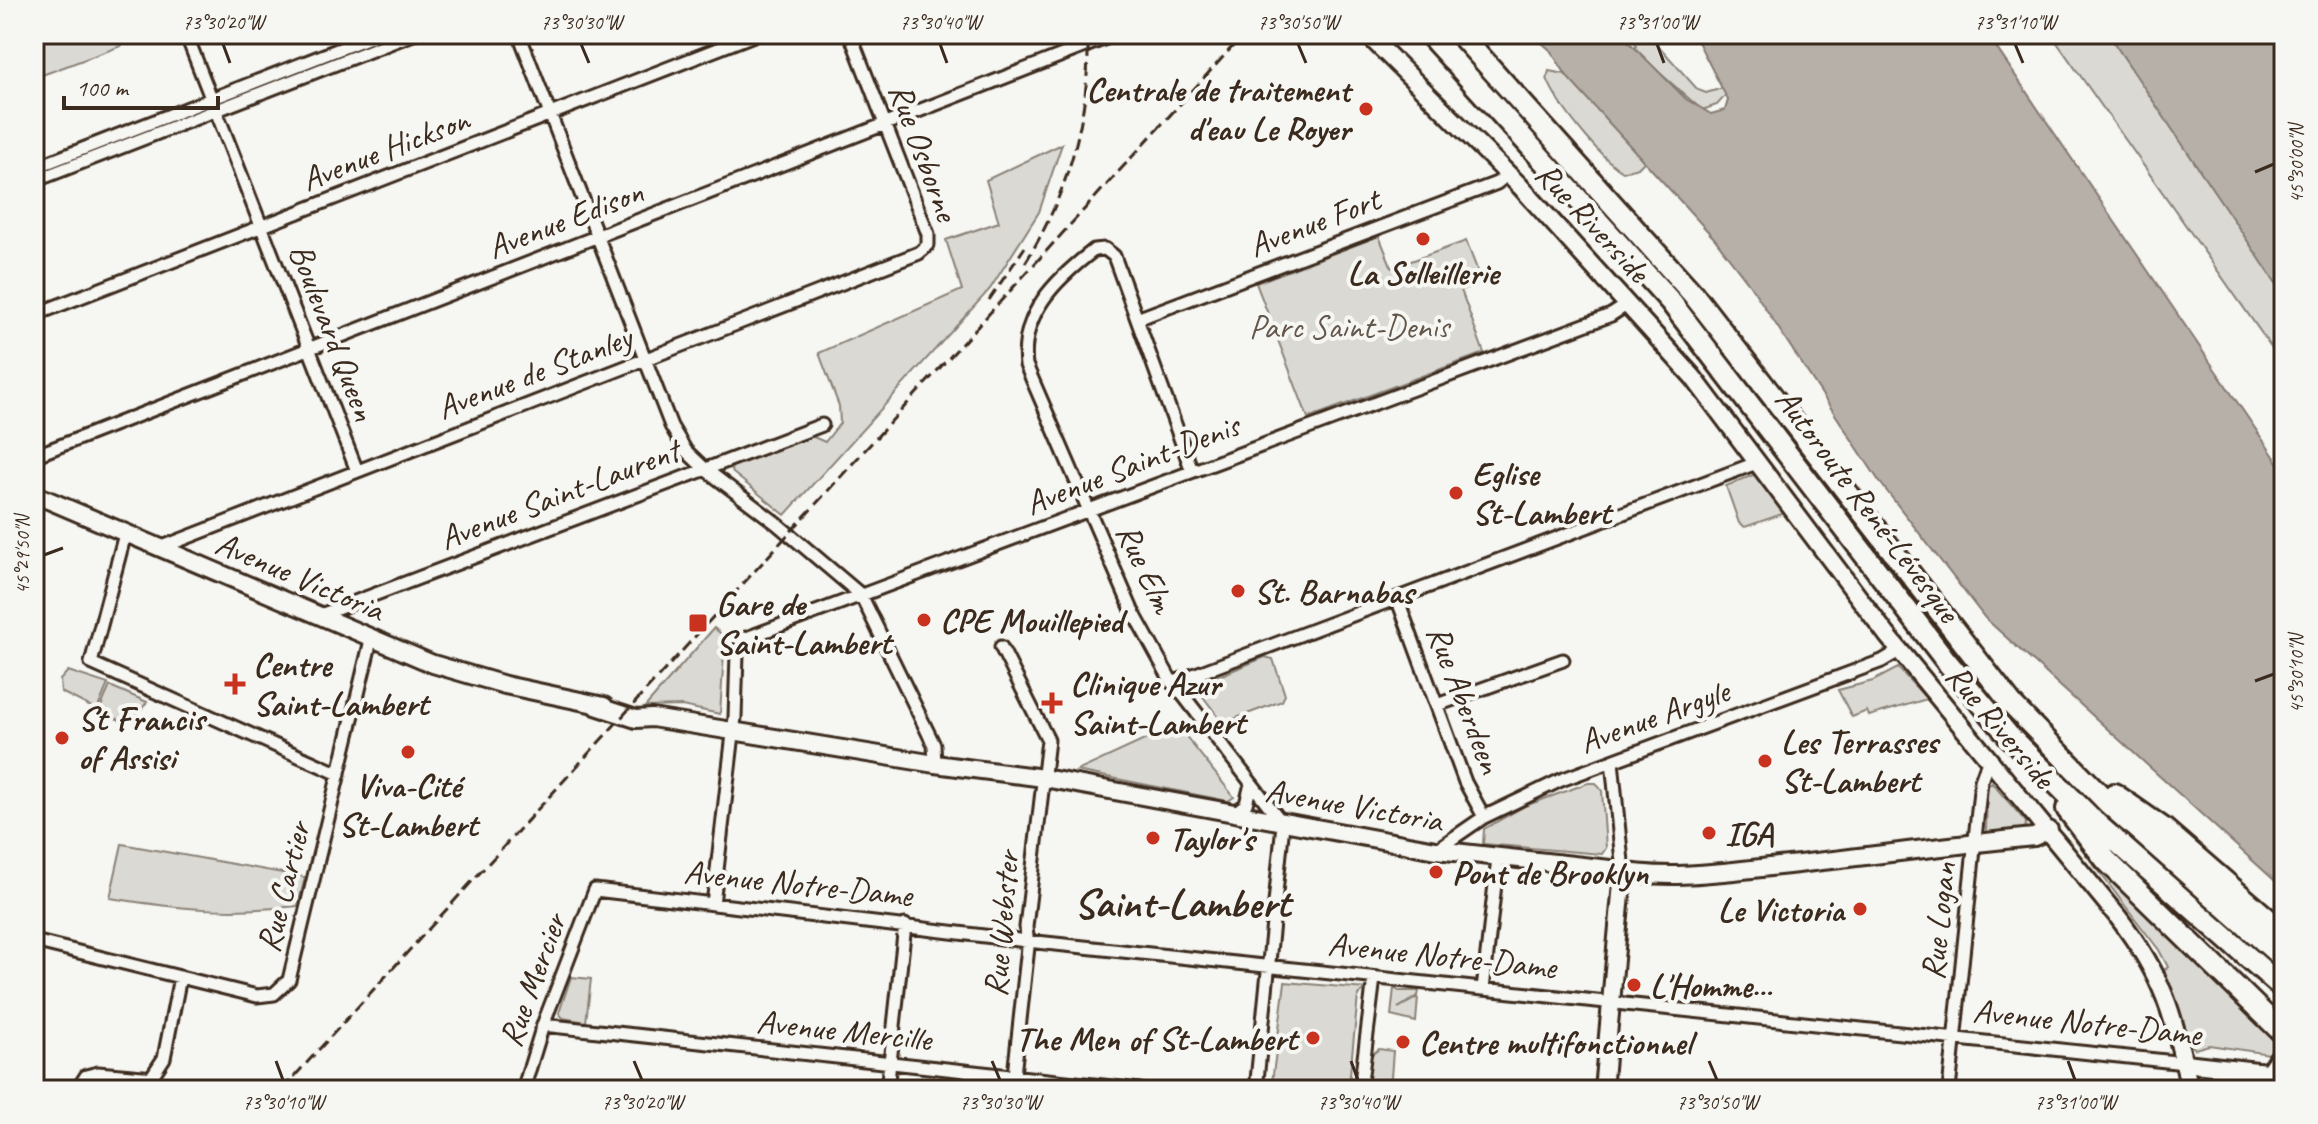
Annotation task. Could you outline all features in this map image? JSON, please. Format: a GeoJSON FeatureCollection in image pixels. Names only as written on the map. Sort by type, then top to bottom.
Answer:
{"type":"FeatureCollection","features":[{"type":"Feature","properties":{"kind":"highway","name":"Autoroute René-Lévesque"},"geometry":{"type":"LineString","coordinates":[[1429,34],[1670,301],[1947,662],[2021,748],[2098,825],[2284,989]]}},
{"type":"Feature","properties":{"kind":"highway","name":"Autoroute René-Lévesque"},"geometry":{"type":"LineString","coordinates":[[1460,34],[1693,294],[1963,646],[2055,752],[2131,825],[2284,959]]}},
{"type":"Feature","properties":{"kind":"highway"},"geometry":{"type":"LineString","coordinates":[[2021,748],[2106,860],[2284,1034]]}},
{"type":"Feature","properties":{"kind":"highway"},"geometry":{"type":"LineString","coordinates":[[2055,752],[2164,829],[2284,933]]}},
{"type":"Feature","properties":{"kind":"highway"},"geometry":{"type":"LineString","coordinates":[[2277,1073],[2284,1053]]}},
{"type":"Feature","properties":{"kind":"street","name":"Boulevard Queen"},"geometry":{"type":"LineString","coordinates":[[186,34],[357,471]]}},
{"type":"Feature","properties":{"kind":"street"},"geometry":{"type":"LineString","coordinates":[[34,181],[378,34]]}},
{"type":"Feature","properties":{"kind":"street"},"geometry":{"type":"LineString","coordinates":[[34,168],[413,34]]}},
{"type":"Feature","properties":{"kind":"street"},"geometry":{"type":"LineString","coordinates":[[519,34],[671,426],[686,451],[705,469],[776,523],[861,595],[934,745],[935,764]]}},
{"type":"Feature","properties":{"kind":"street","name":"Avenue Hickson"},"geometry":{"type":"LineString","coordinates":[[34,315],[756,34]]}},
{"type":"Feature","properties":{"kind":"street","name":"Rue Osborne"},"geometry":{"type":"LineString","coordinates":[[850,34],[928,234],[928,245]]}},
{"type":"Feature","properties":{"kind":"street","name":"Avenue Edison"},"geometry":{"type":"LineString","coordinates":[[34,456],[1116,34]]}},
{"type":"Feature","properties":{"kind":"street","name":"Rue Riverside"},"geometry":{"type":"LineString","coordinates":[[1367,34],[1508,174],[1693,377],[1899,651],[2049,830],[2154,967],[2171,1005],[2190,1090]]}},
{"type":"Feature","properties":{"kind":"street","name":"Avenue Fort"},"geometry":{"type":"LineString","coordinates":[[1137,319],[1497,183],[1508,174]]}},
{"type":"Feature","properties":{"kind":"street","name":"Avenue de Stanley"},"geometry":{"type":"LineString","coordinates":[[159,548],[919,253],[928,245]]}},
{"type":"Feature","properties":{"kind":"street","name":"Rue Elm"},"geometry":{"type":"LineString","coordinates":[[1137,319],[1114,256],[1105,249],[1094,250],[1032,314],[1025,334],[1026,365],[1132,610],[1172,683],[1283,824]]}},
{"type":"Feature","properties":{"kind":"street","name":"Avenue Saint-Denis"},"geometry":{"type":"LineString","coordinates":[[733,732],[737,654],[741,641],[1606,317],[1628,304]]}},
{"type":"Feature","properties":{"kind":"street"},"geometry":{"type":"LineString","coordinates":[[1137,319],[1192,471]]}},
{"type":"Feature","properties":{"kind":"street","name":"Avenue Saint-Laurent"},"geometry":{"type":"LineString","coordinates":[[317,616],[822,425]]}},
{"type":"Feature","properties":{"kind":"street"},"geometry":{"type":"LineString","coordinates":[[1172,683],[1759,462]]}},
{"type":"Feature","properties":{"kind":"street","name":"Avenue Victoria"},"geometry":{"type":"LineString","coordinates":[[34,494],[371,640],[457,673],[596,706],[613,706],[652,718],[935,764],[1044,778],[1436,850],[1684,876],[2034,837],[2049,830]]}},
{"type":"Feature","properties":{"kind":"street"},"geometry":{"type":"LineString","coordinates":[[125,534],[91,663],[339,774]]}},
{"type":"Feature","properties":{"kind":"street","name":"Rue Aberdeen"},"geometry":{"type":"LineString","coordinates":[[1397,598],[1465,782],[1484,817]]}},
{"type":"Feature","properties":{"kind":"street","name":"Rue Cartier"},"geometry":{"type":"LineString","coordinates":[[34,941],[257,996],[274,994],[285,986],[371,640]]}},
{"type":"Feature","properties":{"kind":"street","name":"Rue Webster"},"geometry":{"type":"LineString","coordinates":[[1001,647],[1048,740],[1026,927],[1014,1075]]}},
{"type":"Feature","properties":{"kind":"street","name":"Avenue Argyle"},"geometry":{"type":"LineString","coordinates":[[1436,850],[1484,817],[1522,796],[1886,660],[1899,651]]}},
{"type":"Feature","properties":{"kind":"street"},"geometry":{"type":"LineString","coordinates":[[1437,705],[1563,660]]}},
{"type":"Feature","properties":{"kind":"street"},"geometry":{"type":"LineString","coordinates":[[713,904],[733,732]]}},
{"type":"Feature","properties":{"kind":"street","name":"Rue Logan"},"geometry":{"type":"LineString","coordinates":[[1949,1090],[1974,843],[1983,769],[1989,759]]}},
{"type":"Feature","properties":{"kind":"street"},"geometry":{"type":"LineString","coordinates":[[1603,1090],[1623,872],[1612,761]]}},
{"type":"Feature","properties":{"kind":"street"},"geometry":{"type":"LineString","coordinates":[[1233,814],[1246,804],[1251,784]]}},
{"type":"Feature","properties":{"kind":"street"},"geometry":{"type":"LineString","coordinates":[[1256,1090],[1283,824]]}},
{"type":"Feature","properties":{"kind":"street"},"geometry":{"type":"LineString","coordinates":[[1483,989],[1498,858]]}},
{"type":"Feature","properties":{"kind":"street","name":"Avenue Notre-Dame"},"geometry":{"type":"LineString","coordinates":[[595,890],[1027,941],[2277,1073]]}},
{"type":"Feature","properties":{"kind":"street","name":"Rue Mercier"},"geometry":{"type":"LineString","coordinates":[[523,1090],[543,1025],[595,890]]}},
{"type":"Feature","properties":{"kind":"street"},"geometry":{"type":"LineString","coordinates":[[887,1090],[905,925]]}},
{"type":"Feature","properties":{"kind":"street"},"geometry":{"type":"LineString","coordinates":[[143,1090],[154,1078],[164,1058],[180,977]]}},
{"type":"Feature","properties":{"kind":"street"},"geometry":{"type":"LineString","coordinates":[[1360,1090],[1374,978]]}},
{"type":"Feature","properties":{"kind":"street","name":"Avenue Mercille"},"geometry":{"type":"LineString","coordinates":[[543,1025],[1140,1090]]}},
{"type":"Feature","properties":{"kind":"street"},"geometry":{"type":"LineString","coordinates":[[77,1090],[86,1076],[98,1073],[154,1078]]}},
{"type":"Feature","properties":{"kind":"green space"},"geometry":{"type":"Polygon","coordinates":[[[34,34],[117,34],[121,46],[34,78],[34,34]]]}},
{"type":"Feature","properties":{"kind":"green space"},"geometry":{"type":"Polygon","coordinates":[[[1634,34],[1648,34],[1698,90],[1706,93],[1723,88],[1727,94],[1717,105],[1702,110],[1637,53],[1634,34]]]}},
{"type":"Feature","properties":{"kind":"green space"},"geometry":{"type":"Polygon","coordinates":[[[2051,34],[2284,34],[2284,365],[2051,34]]]}},
{"type":"Feature","properties":{"kind":"green space"},"geometry":{"type":"Polygon","coordinates":[[[1549,71],[1565,74],[1635,150],[1644,162],[1638,168],[1623,172],[1591,143],[1552,89],[1547,78],[1549,71]]]}},
{"type":"Feature","properties":{"kind":"green space"},"geometry":{"type":"Polygon","coordinates":[[[1062,144],[1039,212],[990,289],[785,515],[733,473],[731,468],[735,462],[809,435],[825,442],[840,423],[839,406],[819,353],[962,290],[946,240],[999,222],[986,180],[1062,144]]]}},
{"type":"Feature","properties":{"kind":"green space","name":"Parc Saint-Denis"},"geometry":{"type":"Polygon","coordinates":[[[1379,236],[1392,268],[1466,241],[1482,282],[1461,290],[1484,353],[1308,418],[1256,283],[1379,236]]]}},
{"type":"Feature","properties":{"kind":"green space"},"geometry":{"type":"Polygon","coordinates":[[[1753,475],[1758,476],[1785,513],[1745,527],[1739,523],[1726,486],[1753,475]]]}},
{"type":"Feature","properties":{"kind":"green space"},"geometry":{"type":"Polygon","coordinates":[[[714,628],[725,637],[720,714],[682,706],[645,707],[714,628]]]}},
{"type":"Feature","properties":{"kind":"green space"},"geometry":{"type":"Polygon","coordinates":[[[1265,657],[1273,659],[1285,695],[1282,701],[1223,723],[1195,686],[1265,657]]]}},
{"type":"Feature","properties":{"kind":"green space"},"geometry":{"type":"Polygon","coordinates":[[[1898,668],[1927,699],[1869,716],[1867,711],[1852,717],[1838,690],[1873,681],[1898,668]]]}},
{"type":"Feature","properties":{"kind":"green space"},"geometry":{"type":"Polygon","coordinates":[[[68,671],[108,684],[97,710],[61,692],[60,680],[68,671]]]}},
{"type":"Feature","properties":{"kind":"green space"},"geometry":{"type":"Polygon","coordinates":[[[110,686],[147,702],[133,720],[122,721],[99,711],[110,686]]]}},
{"type":"Feature","properties":{"kind":"green space"},"geometry":{"type":"Polygon","coordinates":[[[1177,725],[1234,797],[1228,801],[1077,771],[1177,725]]]}},
{"type":"Feature","properties":{"kind":"green space"},"geometry":{"type":"Polygon","coordinates":[[[1588,783],[1596,783],[1602,791],[1606,848],[1602,854],[1483,844],[1484,829],[1525,806],[1588,783]]]}},
{"type":"Feature","properties":{"kind":"green space"},"geometry":{"type":"Polygon","coordinates":[[[1992,783],[2026,822],[2025,831],[1986,835],[1987,786],[1992,783]]]}},
{"type":"Feature","properties":{"kind":"green space"},"geometry":{"type":"Polygon","coordinates":[[[2071,835],[2271,1029],[2280,1048],[2276,1055],[2209,1045],[2195,1049],[2188,1042],[2164,970],[2168,967],[2159,950],[2071,835]]]}},
{"type":"Feature","properties":{"kind":"green space"},"geometry":{"type":"Polygon","coordinates":[[[122,844],[305,877],[298,906],[249,910],[204,909],[110,898],[122,844]]]}},
{"type":"Feature","properties":{"kind":"green space"},"geometry":{"type":"Polygon","coordinates":[[[571,977],[591,979],[586,1022],[563,1018],[559,1013],[571,977]]]}},
{"type":"Feature","properties":{"kind":"green space"},"geometry":{"type":"Polygon","coordinates":[[[1285,982],[1366,989],[1358,996],[1349,1085],[1353,1090],[1271,1090],[1285,982]]]}},
{"type":"Feature","properties":{"kind":"green space"},"geometry":{"type":"Polygon","coordinates":[[[1394,988],[1419,991],[1418,996],[1398,1008],[1418,997],[1416,1022],[1391,1016],[1394,988]]]}},
{"type":"Feature","properties":{"kind":"green space"},"geometry":{"type":"Polygon","coordinates":[[[1379,1049],[1393,1051],[1390,1090],[1367,1090],[1370,1056],[1379,1049]]]}},
{"type":"Feature","properties":{"kind":"green space"},"geometry":{"type":"Polygon","coordinates":[[[2208,1080],[2284,1084],[2284,1090],[2203,1090],[2208,1080]]]}},
{"type":"Feature","properties":{"kind":"shaded area"},"geometry":{"type":"Polygon","coordinates":[[[1532,34],[1621,34],[1686,99],[1711,114],[1725,110],[1728,100],[1694,34],[1987,34],[2284,471],[2284,889],[1985,618],[1879,481],[1750,285],[1714,238],[1569,79],[1550,50],[1532,34]]]}},
{"type":"Feature","properties":{"kind":"shaded area"},"geometry":{"type":"Polygon","coordinates":[[[2108,34],[2284,34],[2284,295],[2108,34]]]}},
{"type":"Feature","properties":{"kind":"railway"},"geometry":{"type":"LineString","coordinates":[[1025,263],[1053,210],[1073,153],[1085,95],[1088,34]]}},
{"type":"Feature","properties":{"kind":"railway"},"geometry":{"type":"LineString","coordinates":[[282,1090],[1244,34]]}},
{"type":"Feature","properties":{"kind":"railway"},"geometry":{"type":"LineString","coordinates":[[989,300],[1025,247]]}},
{"type":"Feature","properties":{"kind":"place","name":"Centrale de traitement d'eau Le Royer"},"geometry":{"type":"Point","coordinates":[1366,109]}},
{"type":"Feature","properties":{"kind":"place","name":"La Solleillerie"},"geometry":{"type":"Point","coordinates":[1423,239]}},
{"type":"Feature","properties":{"kind":"place","name":"Eglise St-Lambert"},"geometry":{"type":"Point","coordinates":[1456,493]}},
{"type":"Feature","properties":{"kind":"place","name":"St. Barnabas"},"geometry":{"type":"Point","coordinates":[1238,591]}},
{"type":"Feature","properties":{"kind":"place","name":"CPE Mouillepied"},"geometry":{"type":"Point","coordinates":[924,620]}},
{"type":"Feature","properties":{"kind":"place","name":"Gare de Saint-Lambert"},"geometry":{"type":"Point","coordinates":[698,623]}},
{"type":"Feature","properties":{"kind":"place","name":"Centre Saint-Lambert"},"geometry":{"type":"Point","coordinates":[235,684]}},
{"type":"Feature","properties":{"kind":"place","name":"Clinique Azur Saint-Lambert"},"geometry":{"type":"Point","coordinates":[1052,703]}},
{"type":"Feature","properties":{"kind":"place","name":"St Francis of Assisi"},"geometry":{"type":"Point","coordinates":[62,738]}},
{"type":"Feature","properties":{"kind":"place","name":"Viva-Cité St-Lambert"},"geometry":{"type":"Point","coordinates":[408,752]}},
{"type":"Feature","properties":{"kind":"place","name":"Les Terrasses St-Lambert"},"geometry":{"type":"Point","coordinates":[1765,761]}},
{"type":"Feature","properties":{"kind":"place","name":"IGA"},"geometry":{"type":"Point","coordinates":[1709,833]}},
{"type":"Feature","properties":{"kind":"place","name":"Taylor's"},"geometry":{"type":"Point","coordinates":[1153,838]}},
{"type":"Feature","properties":{"kind":"place","name":"Pont de Brooklyn"},"geometry":{"type":"Point","coordinates":[1436,872]}},
{"type":"Feature","properties":{"kind":"place","name":"Le Victoria"},"geometry":{"type":"Point","coordinates":[1860,909]}},
{"type":"Feature","properties":{"kind":"place","name":"L'Homme..."},"geometry":{"type":"Point","coordinates":[1634,985]}},
{"type":"Feature","properties":{"kind":"place","name":"The Men of St-Lambert"},"geometry":{"type":"Point","coordinates":[1313,1038]}},
{"type":"Feature","properties":{"kind":"place","name":"Centre multifonctionnel"},"geometry":{"type":"Point","coordinates":[1403,1042]}},
{"type":"Feature","properties":{"kind":"district","name":"Saint-Lambert"},"geometry":{"type":"Point","coordinates":[1182,903]}}]}
